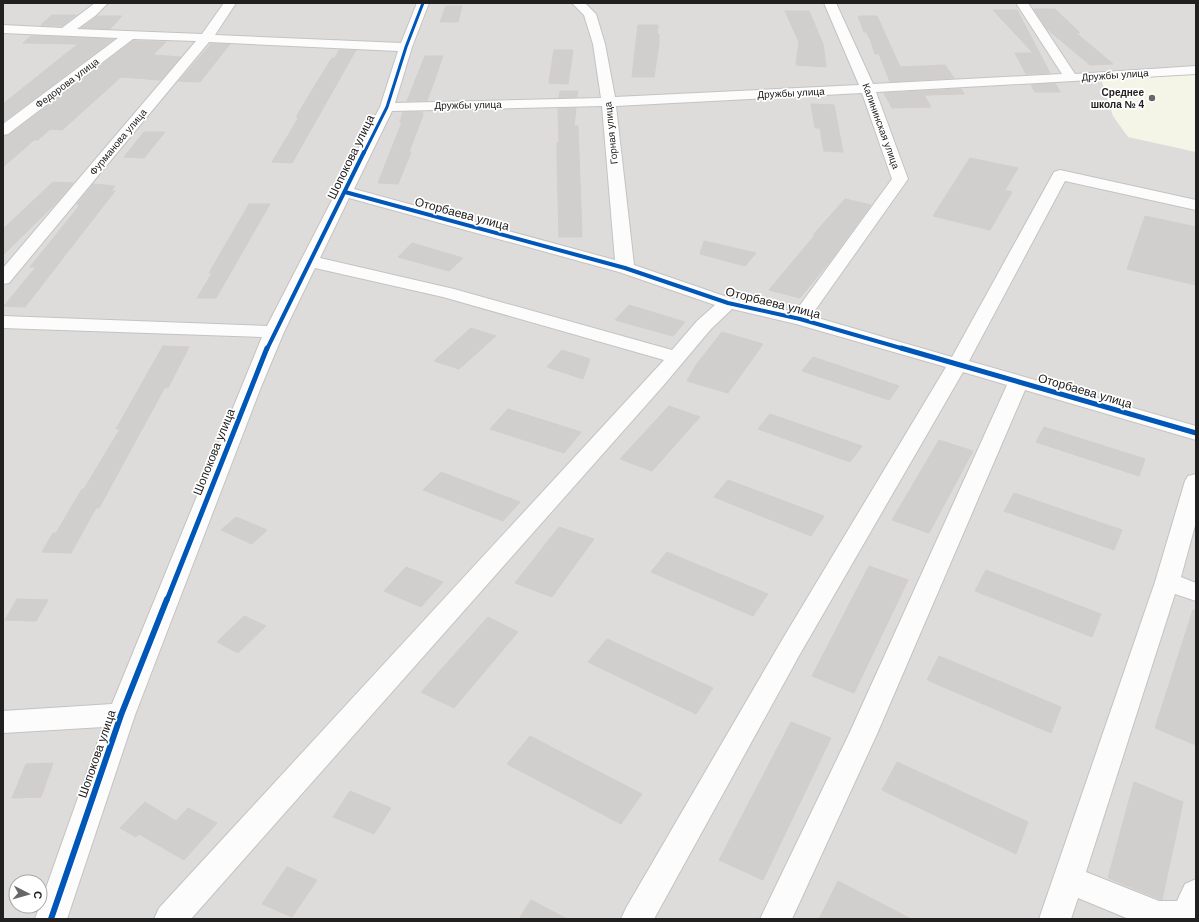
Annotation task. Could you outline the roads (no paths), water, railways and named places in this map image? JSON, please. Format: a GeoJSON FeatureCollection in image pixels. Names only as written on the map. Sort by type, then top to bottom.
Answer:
{"type":"FeatureCollection","features":[{"type":"Feature","properties":{"kind":"street"},"geometry":{"type":"LineString","coordinates":[[64,32],[91,13],[102,3]]}},
{"type":"Feature","properties":{"kind":"street","name":"Фурманова улица"},"geometry":{"type":"LineString","coordinates":[[3,279],[206,38],[230,3]]}},
{"type":"Feature","properties":{"kind":"street","name":"Шопокова улица"},"geometry":{"type":"LineString","coordinates":[[51,919],[121,715],[274,332],[387,107],[406,47],[423,3]]}},
{"type":"Feature","properties":{"kind":"street","name":"Горная улица"},"geometry":{"type":"LineString","coordinates":[[578,3],[590,14],[599,44],[609,102],[625,268]]}},
{"type":"Feature","properties":{"kind":"street","name":"Калининская улица"},"geometry":{"type":"LineString","coordinates":[[800,319],[900,180],[868,89],[830,3]]}},
{"type":"Feature","properties":{"kind":"street"},"geometry":{"type":"LineString","coordinates":[[1022,3],[1071,78]]}},
{"type":"Feature","properties":{"kind":"street"},"geometry":{"type":"LineString","coordinates":[[3,29],[406,47]]}},
{"type":"Feature","properties":{"kind":"street","name":"Федорова улица"},"geometry":{"type":"LineString","coordinates":[[3,131],[130,35]]}},
{"type":"Feature","properties":{"kind":"street","name":"Дружбы улица"},"geometry":{"type":"LineString","coordinates":[[387,107],[609,102],[1196,70]]}},
{"type":"Feature","properties":{"kind":"street"},"geometry":{"type":"LineString","coordinates":[[637,919],[791,647],[958,364],[1060,175],[1196,203]]}},
{"type":"Feature","properties":{"kind":"street","name":"Оторбаева улица"},"geometry":{"type":"LineString","coordinates":[[345,192],[625,268],[728,303],[800,319],[1196,433]]}},
{"type":"Feature","properties":{"kind":"street"},"geometry":{"type":"LineString","coordinates":[[310,261],[448,293],[677,358]]}},
{"type":"Feature","properties":{"kind":"street"},"geometry":{"type":"LineString","coordinates":[[170,919],[677,358],[704,325],[728,303]]}},
{"type":"Feature","properties":{"kind":"street"},"geometry":{"type":"LineString","coordinates":[[3,322],[274,332]]}},
{"type":"Feature","properties":{"kind":"street"},"geometry":{"type":"LineString","coordinates":[[776,919],[863,734],[1019,382]]}},
{"type":"Feature","properties":{"kind":"street"},"geometry":{"type":"LineString","coordinates":[[1055,919],[1167,582],[1196,481]]}},
{"type":"Feature","properties":{"kind":"street"},"geometry":{"type":"LineString","coordinates":[[1167,582],[1196,592]]}},
{"type":"Feature","properties":{"kind":"street"},"geometry":{"type":"LineString","coordinates":[[3,722],[121,715]]}},
{"type":"Feature","properties":{"kind":"street"},"geometry":{"type":"LineString","coordinates":[[1068,879],[1158,916],[1175,917],[1188,913],[1196,894]]}},
{"type":"Feature","properties":{"kind":"place","name":"Среднее школа № 4"},"geometry":{"type":"Point","coordinates":[1152,98]}}]}
